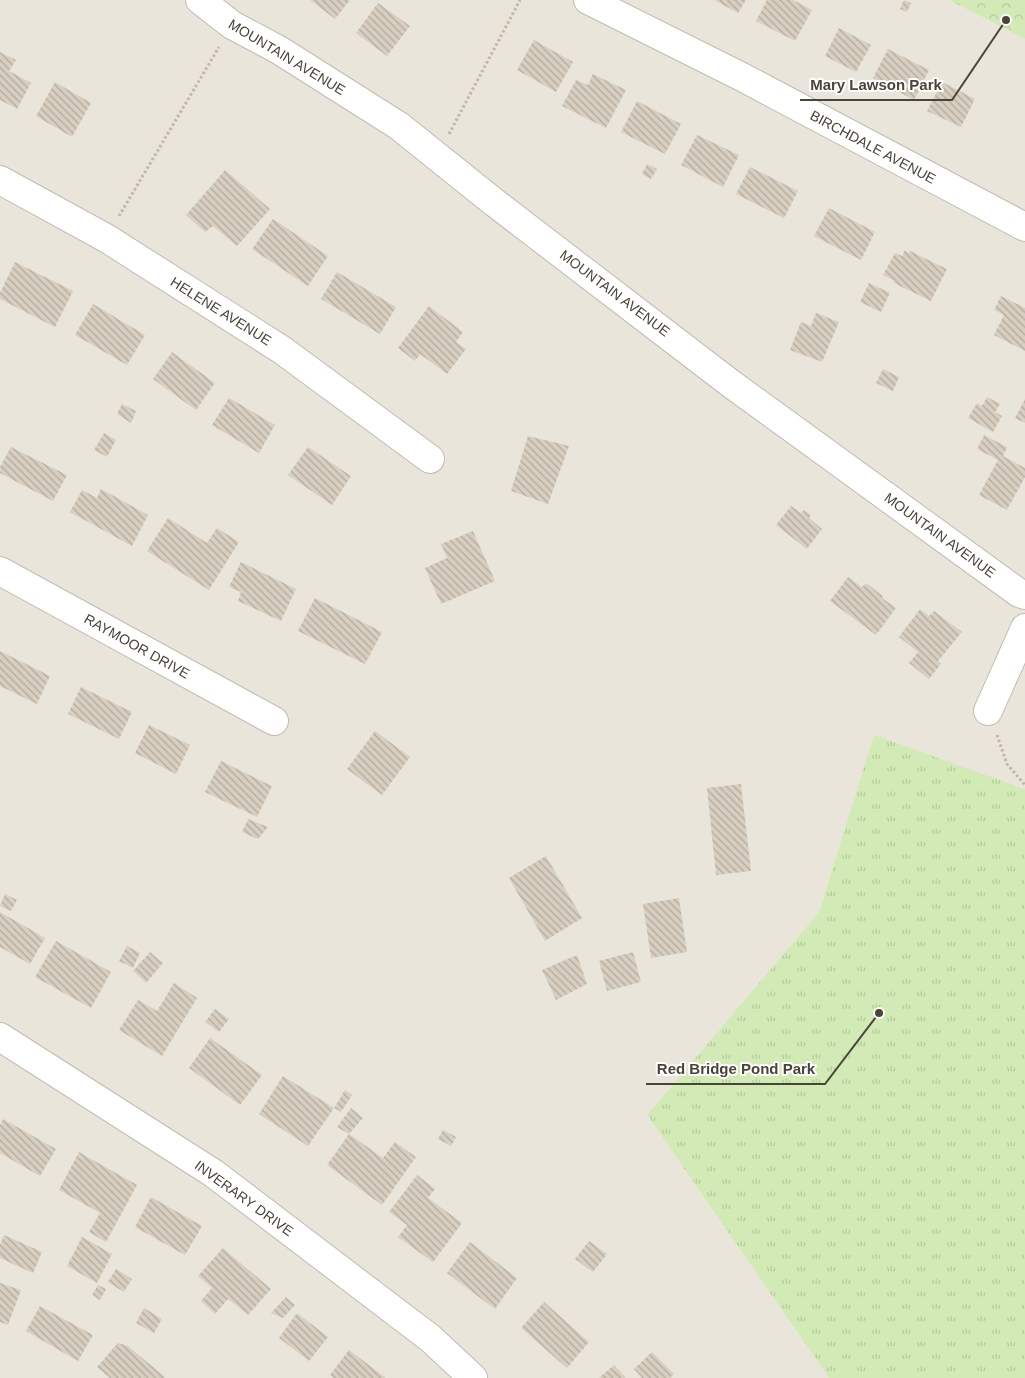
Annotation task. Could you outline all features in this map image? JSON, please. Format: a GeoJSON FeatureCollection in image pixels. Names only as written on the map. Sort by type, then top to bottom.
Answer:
{"type":"FeatureCollection","features":[{"type":"Feature","properties":{"kind":"street","name":"MOUNTAIN AVENUE"},"geometry":{"type":"LineString","coordinates":[[200,0],[232,25],[280,50],[399,126],[495,203],[730,383],[919,521],[1019,592],[1025,594]]}},
{"type":"Feature","properties":{"kind":"street","name":"BIRCHDALE AVENUE"},"geometry":{"type":"LineString","coordinates":[[588,0],[742,77],[1025,227]]}},
{"type":"Feature","properties":{"kind":"street","name":"HELENE AVENUE"},"geometry":{"type":"LineString","coordinates":[[0,180],[106,238],[282,350],[430,459]]}},
{"type":"Feature","properties":{"kind":"street","name":"RAYMOOR DRIVE"},"geometry":{"type":"LineString","coordinates":[[0,572],[274,721]]}},
{"type":"Feature","properties":{"kind":"street"},"geometry":{"type":"LineString","coordinates":[[988,711],[1025,628]]}},
{"type":"Feature","properties":{"kind":"street","name":"INVERARY DRIVE"},"geometry":{"type":"LineString","coordinates":[[0,1037],[213,1173],[430,1338],[472,1378]]}},
{"type":"Feature","properties":{"kind":"path"},"geometry":{"type":"LineString","coordinates":[[437,157],[520,0]]}},
{"type":"Feature","properties":{"kind":"path"},"geometry":{"type":"LineString","coordinates":[[106,238],[232,25]]}},
{"type":"Feature","properties":{"kind":"path"},"geometry":{"type":"LineString","coordinates":[[988,711],[1007,764],[1025,786]]}},
{"type":"Feature","properties":{"kind":"shaded area"},"geometry":{"type":"Polygon","coordinates":[[[0,0],[949,0],[1025,39],[1025,789],[874,736],[819,912],[647,1115],[829,1378],[0,1378],[0,0]]]}},
{"type":"Feature","properties":{"kind":"green space"},"geometry":{"type":"Polygon","coordinates":[[[949,0],[1025,0],[1025,39],[949,0]]]}},
{"type":"Feature","properties":{"kind":"green space"},"geometry":{"type":"Polygon","coordinates":[[[874,735],[1025,789],[1025,1378],[829,1378],[647,1115],[819,912],[874,735]]]}},
{"type":"Feature","properties":{"kind":"building"},"geometry":{"type":"Polygon","coordinates":[[[310,0],[350,0],[335,19],[310,0]]]}},
{"type":"Feature","properties":{"kind":"building"},"geometry":{"type":"Polygon","coordinates":[[[714,0],[746,0],[738,13],[714,0]]]}},
{"type":"Feature","properties":{"kind":"building"},"geometry":{"type":"Polygon","coordinates":[[[767,0],[793,0],[812,10],[795,41],[756,21],[767,0]]]}},
{"type":"Feature","properties":{"kind":"building"},"geometry":{"type":"Polygon","coordinates":[[[904,0],[911,3],[907,12],[900,9],[904,0]]]}},
{"type":"Feature","properties":{"kind":"building"},"geometry":{"type":"Polygon","coordinates":[[[378,3],[410,26],[387,56],[356,33],[378,3]]]}},
{"type":"Feature","properties":{"kind":"building"},"geometry":{"type":"Polygon","coordinates":[[[839,28],[871,45],[856,72],[825,56],[839,28]]]}},
{"type":"Feature","properties":{"kind":"building"},"geometry":{"type":"Polygon","coordinates":[[[534,40],[573,62],[556,92],[517,70],[534,40]]]}},
{"type":"Feature","properties":{"kind":"building"},"geometry":{"type":"Polygon","coordinates":[[[888,49],[929,70],[914,100],[873,78],[888,49]]]}},
{"type":"Feature","properties":{"kind":"building"},"geometry":{"type":"Polygon","coordinates":[[[0,52],[16,60],[9,71],[31,83],[17,109],[0,100],[0,52]]]}},
{"type":"Feature","properties":{"kind":"building"},"geometry":{"type":"Polygon","coordinates":[[[593,74],[626,90],[606,128],[562,106],[576,80],[588,85],[593,74]]]}},
{"type":"Feature","properties":{"kind":"building"},"geometry":{"type":"Polygon","coordinates":[[[55,82],[91,103],[72,137],[36,116],[55,82]]]}},
{"type":"Feature","properties":{"kind":"building"},"geometry":{"type":"Polygon","coordinates":[[[942,82],[975,99],[961,127],[927,111],[942,82]]]}},
{"type":"Feature","properties":{"kind":"building"},"geometry":{"type":"Polygon","coordinates":[[[637,101],[681,124],[665,154],[621,132],[637,101]]]}},
{"type":"Feature","properties":{"kind":"building"},"geometry":{"type":"Polygon","coordinates":[[[697,135],[739,155],[723,187],[681,165],[697,135]]]}},
{"type":"Feature","properties":{"kind":"building"},"geometry":{"type":"Polygon","coordinates":[[[647,164],[657,169],[651,179],[642,174],[647,164]]]}},
{"type":"Feature","properties":{"kind":"building"},"geometry":{"type":"Polygon","coordinates":[[[750,167],[798,191],[784,218],[736,194],[750,167]]]}},
{"type":"Feature","properties":{"kind":"building"},"geometry":{"type":"Polygon","coordinates":[[[225,170],[270,209],[237,246],[213,226],[205,232],[186,215],[225,170]]]}},
{"type":"Feature","properties":{"kind":"building"},"geometry":{"type":"Polygon","coordinates":[[[829,208],[875,232],[861,260],[814,236],[829,208]]]}},
{"type":"Feature","properties":{"kind":"building"},"geometry":{"type":"Polygon","coordinates":[[[273,219],[328,256],[308,286],[252,249],[273,219]]]}},
{"type":"Feature","properties":{"kind":"building"},"geometry":{"type":"Polygon","coordinates":[[[905,250],[947,269],[931,301],[894,283],[895,281],[883,275],[895,253],[902,256],[905,250]]]}},
{"type":"Feature","properties":{"kind":"building"},"geometry":{"type":"Polygon","coordinates":[[[15,262],[73,291],[55,327],[0,299],[0,293],[15,262]]]}},
{"type":"Feature","properties":{"kind":"building"},"geometry":{"type":"Polygon","coordinates":[[[337,272],[396,307],[380,334],[321,299],[337,272]]]}},
{"type":"Feature","properties":{"kind":"building"},"geometry":{"type":"Polygon","coordinates":[[[869,283],[890,293],[881,312],[860,302],[869,283]]]}},
{"type":"Feature","properties":{"kind":"building"},"geometry":{"type":"Polygon","coordinates":[[[1001,296],[1025,308],[1025,351],[994,335],[1004,315],[994,310],[1001,296]]]}},
{"type":"Feature","properties":{"kind":"building"},"geometry":{"type":"Polygon","coordinates":[[[93,304],[145,335],[127,365],[75,335],[93,304]]]}},
{"type":"Feature","properties":{"kind":"building"},"geometry":{"type":"Polygon","coordinates":[[[429,306],[463,332],[456,342],[466,349],[447,374],[420,354],[415,361],[398,348],[429,306]]]}},
{"type":"Feature","properties":{"kind":"building"},"geometry":{"type":"Polygon","coordinates":[[[816,313],[839,322],[822,362],[790,350],[801,322],[811,326],[816,313]]]}},
{"type":"Feature","properties":{"kind":"building"},"geometry":{"type":"Polygon","coordinates":[[[172,352],[215,383],[196,410],[153,379],[172,352]]]}},
{"type":"Feature","properties":{"kind":"building"},"geometry":{"type":"Polygon","coordinates":[[[883,369],[899,377],[893,391],[876,383],[883,369]]]}},
{"type":"Feature","properties":{"kind":"building"},"geometry":{"type":"Polygon","coordinates":[[[987,397],[1000,404],[995,412],[1002,416],[993,432],[968,418],[977,403],[982,406],[987,397]]]}},
{"type":"Feature","properties":{"kind":"building"},"geometry":{"type":"Polygon","coordinates":[[[229,398],[275,425],[259,453],[212,425],[229,398]]]}},
{"type":"Feature","properties":{"kind":"building"},"geometry":{"type":"Polygon","coordinates":[[[1025,399],[1025,423],[1015,418],[1025,399]]]}},
{"type":"Feature","properties":{"kind":"building"},"geometry":{"type":"Polygon","coordinates":[[[122,404],[136,411],[131,423],[117,414],[122,404]]]}},
{"type":"Feature","properties":{"kind":"building"},"geometry":{"type":"Polygon","coordinates":[[[104,433],[116,440],[107,457],[94,450],[104,433]]]}},
{"type":"Feature","properties":{"kind":"building"},"geometry":{"type":"Polygon","coordinates":[[[984,435],[1007,447],[1003,456],[1025,468],[1025,477],[1007,510],[979,495],[998,460],[977,449],[984,435]]]}},
{"type":"Feature","properties":{"kind":"building"},"geometry":{"type":"Polygon","coordinates":[[[528,436],[569,446],[548,504],[511,491],[528,436]]]}},
{"type":"Feature","properties":{"kind":"building"},"geometry":{"type":"Polygon","coordinates":[[[11,447],[67,475],[53,501],[0,473],[0,467],[11,447]]]}},
{"type":"Feature","properties":{"kind":"building"},"geometry":{"type":"Polygon","coordinates":[[[308,447],[351,476],[332,505],[288,475],[308,447]]]}},
{"type":"Feature","properties":{"kind":"building"},"geometry":{"type":"Polygon","coordinates":[[[101,489],[148,515],[132,546],[70,512],[82,490],[97,498],[101,489]]]}},
{"type":"Feature","properties":{"kind":"building"},"geometry":{"type":"Polygon","coordinates":[[[791,506],[801,513],[804,510],[811,515],[809,518],[822,529],[807,549],[776,525],[791,506]]]}},
{"type":"Feature","properties":{"kind":"building"},"geometry":{"type":"Polygon","coordinates":[[[168,518],[207,543],[217,528],[239,542],[209,590],[147,551],[168,518]]]}},
{"type":"Feature","properties":{"kind":"building"},"geometry":{"type":"Polygon","coordinates":[[[473,531],[495,581],[441,604],[425,568],[447,558],[441,544],[473,531]]]}},
{"type":"Feature","properties":{"kind":"building"},"geometry":{"type":"Polygon","coordinates":[[[241,562],[296,589],[281,621],[238,601],[241,592],[229,587],[241,562]]]}},
{"type":"Feature","properties":{"kind":"building"},"geometry":{"type":"Polygon","coordinates":[[[848,577],[862,587],[866,583],[896,608],[876,635],[830,601],[848,577]]]}},
{"type":"Feature","properties":{"kind":"building"},"geometry":{"type":"Polygon","coordinates":[[[315,598],[382,632],[365,664],[298,631],[315,598]]]}},
{"type":"Feature","properties":{"kind":"building"},"geometry":{"type":"Polygon","coordinates":[[[920,609],[929,616],[934,611],[962,632],[938,661],[941,664],[929,679],[909,663],[918,652],[899,637],[920,609]]]}},
{"type":"Feature","properties":{"kind":"building"},"geometry":{"type":"Polygon","coordinates":[[[0,651],[50,676],[37,704],[0,686],[0,651]]]}},
{"type":"Feature","properties":{"kind":"building"},"geometry":{"type":"Polygon","coordinates":[[[81,687],[132,712],[119,739],[68,714],[81,687]]]}},
{"type":"Feature","properties":{"kind":"building"},"geometry":{"type":"Polygon","coordinates":[[[149,725],[190,745],[176,774],[135,753],[149,725]]]}},
{"type":"Feature","properties":{"kind":"building"},"geometry":{"type":"Polygon","coordinates":[[[375,731],[410,757],[382,795],[347,769],[375,731]]]}},
{"type":"Feature","properties":{"kind":"building"},"geometry":{"type":"Polygon","coordinates":[[[221,761],[272,786],[257,817],[205,792],[221,761]]]}},
{"type":"Feature","properties":{"kind":"building"},"geometry":{"type":"Polygon","coordinates":[[[741,784],[751,871],[716,875],[707,788],[741,784]]]}},
{"type":"Feature","properties":{"kind":"building"},"geometry":{"type":"Polygon","coordinates":[[[248,819],[268,827],[258,839],[242,832],[248,819]]]}},
{"type":"Feature","properties":{"kind":"building"},"geometry":{"type":"Polygon","coordinates":[[[546,856],[582,918],[545,941],[509,878],[546,856]]]}},
{"type":"Feature","properties":{"kind":"building"},"geometry":{"type":"Polygon","coordinates":[[[5,894],[17,900],[11,911],[0,906],[5,894]]]}},
{"type":"Feature","properties":{"kind":"building"},"geometry":{"type":"Polygon","coordinates":[[[679,898],[687,952],[651,958],[643,904],[679,898]]]}},
{"type":"Feature","properties":{"kind":"building"},"geometry":{"type":"Polygon","coordinates":[[[0,912],[45,938],[30,964],[0,947],[0,912]]]}},
{"type":"Feature","properties":{"kind":"building"},"geometry":{"type":"Polygon","coordinates":[[[56,941],[111,972],[91,1008],[35,977],[56,941]]]}},
{"type":"Feature","properties":{"kind":"building"},"geometry":{"type":"Polygon","coordinates":[[[127,946],[140,953],[133,968],[119,961],[127,946]]]}},
{"type":"Feature","properties":{"kind":"building"},"geometry":{"type":"Polygon","coordinates":[[[150,952],[163,963],[146,983],[133,971],[150,952]]]}},
{"type":"Feature","properties":{"kind":"building"},"geometry":{"type":"Polygon","coordinates":[[[633,952],[641,982],[607,991],[599,961],[633,952]]]}},
{"type":"Feature","properties":{"kind":"building"},"geometry":{"type":"Polygon","coordinates":[[[577,955],[587,984],[556,1000],[542,970],[577,955]]]}},
{"type":"Feature","properties":{"kind":"building"},"geometry":{"type":"Polygon","coordinates":[[[174,983],[197,998],[162,1056],[119,1030],[138,1000],[157,1011],[174,983]]]}},
{"type":"Feature","properties":{"kind":"building"},"geometry":{"type":"Polygon","coordinates":[[[215,1009],[229,1019],[219,1032],[205,1022],[215,1009]]]}},
{"type":"Feature","properties":{"kind":"building"},"geometry":{"type":"Polygon","coordinates":[[[210,1038],[262,1075],[240,1105],[189,1068],[210,1038]]]}},
{"type":"Feature","properties":{"kind":"building"},"geometry":{"type":"Polygon","coordinates":[[[283,1076],[334,1108],[308,1146],[259,1114],[283,1076]]]}},
{"type":"Feature","properties":{"kind":"building"},"geometry":{"type":"Polygon","coordinates":[[[345,1090],[352,1095],[341,1112],[334,1108],[345,1090]]]}},
{"type":"Feature","properties":{"kind":"building"},"geometry":{"type":"Polygon","coordinates":[[[351,1108],[363,1118],[349,1134],[337,1127],[351,1108]]]}},
{"type":"Feature","properties":{"kind":"building"},"geometry":{"type":"Polygon","coordinates":[[[3,1119],[56,1149],[40,1176],[0,1153],[0,1125],[3,1119]]]}},
{"type":"Feature","properties":{"kind":"building"},"geometry":{"type":"Polygon","coordinates":[[[443,1130],[456,1137],[451,1146],[438,1139],[443,1130]]]}},
{"type":"Feature","properties":{"kind":"building"},"geometry":{"type":"Polygon","coordinates":[[[349,1134],[383,1158],[395,1142],[416,1157],[382,1205],[327,1165],[349,1134]]]}},
{"type":"Feature","properties":{"kind":"building"},"geometry":{"type":"Polygon","coordinates":[[[79,1152],[137,1185],[106,1242],[89,1232],[100,1213],[59,1190],[79,1152]]]}},
{"type":"Feature","properties":{"kind":"building"},"geometry":{"type":"Polygon","coordinates":[[[417,1175],[435,1189],[428,1198],[462,1223],[433,1262],[398,1237],[407,1225],[389,1212],[417,1175]]]}},
{"type":"Feature","properties":{"kind":"building"},"geometry":{"type":"Polygon","coordinates":[[[151,1197],[202,1226],[185,1255],[135,1227],[151,1197]]]}},
{"type":"Feature","properties":{"kind":"building"},"geometry":{"type":"Polygon","coordinates":[[[4,1235],[42,1252],[33,1273],[0,1258],[0,1245],[4,1235]]]}},
{"type":"Feature","properties":{"kind":"building"},"geometry":{"type":"Polygon","coordinates":[[[82,1237],[112,1254],[97,1283],[67,1266],[82,1237]]]}},
{"type":"Feature","properties":{"kind":"building"},"geometry":{"type":"Polygon","coordinates":[[[589,1241],[607,1254],[593,1272],[575,1259],[589,1241]]]}},
{"type":"Feature","properties":{"kind":"building"},"geometry":{"type":"Polygon","coordinates":[[[470,1242],[517,1278],[495,1309],[447,1273],[470,1242]]]}},
{"type":"Feature","properties":{"kind":"building"},"geometry":{"type":"Polygon","coordinates":[[[223,1248],[271,1289],[248,1315],[228,1299],[215,1314],[201,1301],[212,1288],[198,1276],[223,1248]]]}},
{"type":"Feature","properties":{"kind":"building"},"geometry":{"type":"Polygon","coordinates":[[[116,1269],[132,1279],[124,1292],[108,1282],[116,1269]]]}},
{"type":"Feature","properties":{"kind":"building"},"geometry":{"type":"Polygon","coordinates":[[[0,1283],[21,1290],[8,1325],[0,1322],[0,1283]]]}},
{"type":"Feature","properties":{"kind":"building"},"geometry":{"type":"Polygon","coordinates":[[[98,1285],[106,1289],[100,1300],[92,1295],[98,1285]]]}},
{"type":"Feature","properties":{"kind":"building"},"geometry":{"type":"Polygon","coordinates":[[[286,1297],[295,1305],[283,1318],[271,1313],[286,1297]]]}},
{"type":"Feature","properties":{"kind":"building"},"geometry":{"type":"Polygon","coordinates":[[[544,1302],[589,1342],[567,1368],[521,1328],[544,1302]]]}},
{"type":"Feature","properties":{"kind":"building"},"geometry":{"type":"Polygon","coordinates":[[[40,1306],[93,1335],[78,1361],[26,1331],[40,1306]]]}},
{"type":"Feature","properties":{"kind":"building"},"geometry":{"type":"Polygon","coordinates":[[[144,1308],[162,1319],[154,1333],[136,1323],[144,1308]]]}},
{"type":"Feature","properties":{"kind":"building"},"geometry":{"type":"Polygon","coordinates":[[[297,1313],[328,1337],[309,1361],[279,1338],[297,1313]]]}},
{"type":"Feature","properties":{"kind":"building"},"geometry":{"type":"Polygon","coordinates":[[[118,1343],[128,1346],[166,1378],[110,1378],[97,1367],[118,1343]]]}},
{"type":"Feature","properties":{"kind":"building"},"geometry":{"type":"Polygon","coordinates":[[[349,1350],[386,1378],[334,1378],[330,1375],[349,1350]]]}},
{"type":"Feature","properties":{"kind":"building"},"geometry":{"type":"Polygon","coordinates":[[[652,1352],[674,1374],[670,1378],[642,1378],[634,1369],[652,1352]]]}},
{"type":"Feature","properties":{"kind":"building"},"geometry":{"type":"Polygon","coordinates":[[[614,1365],[626,1378],[599,1378],[614,1365]]]}},
{"type":"Feature","properties":{"kind":"place","name":"Mary Lawson Park"},"geometry":{"type":"Point","coordinates":[1006,20]}},
{"type":"Feature","properties":{"kind":"place","name":"Red Bridge Pond Park"},"geometry":{"type":"Point","coordinates":[879,1013]}}]}
